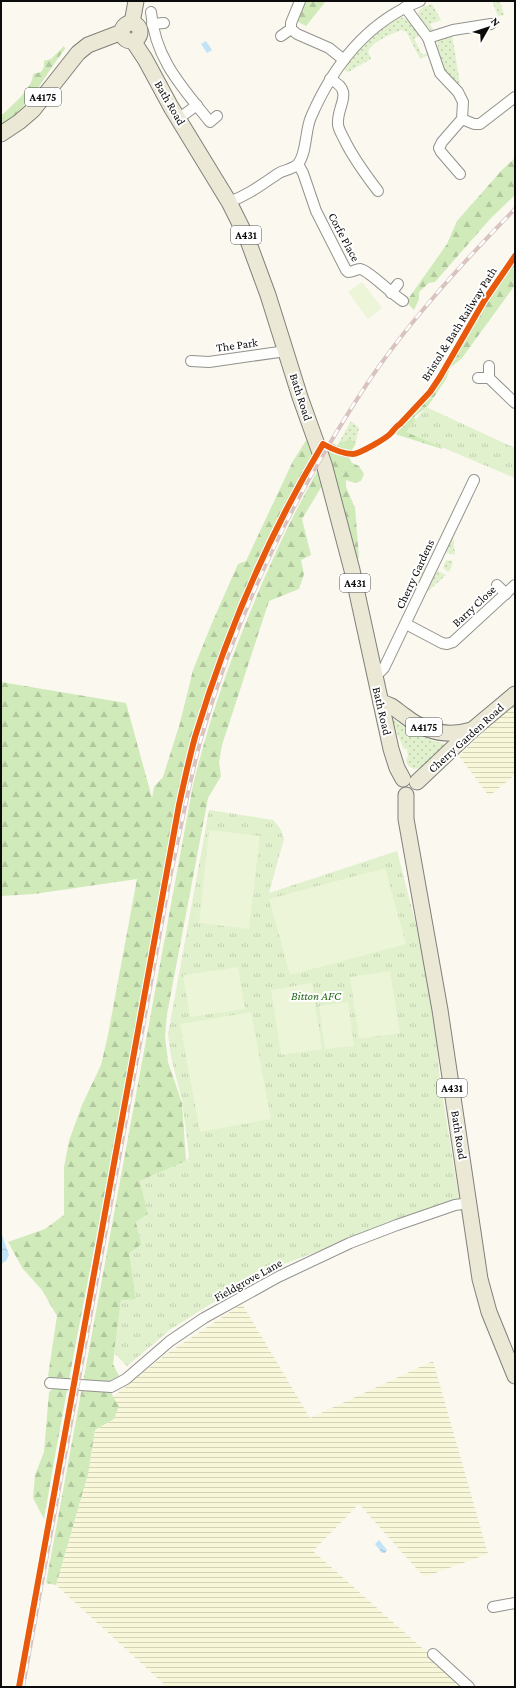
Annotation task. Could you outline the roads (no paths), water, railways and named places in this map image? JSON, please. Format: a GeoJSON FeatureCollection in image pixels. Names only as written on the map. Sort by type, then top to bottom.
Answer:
{"type":"FeatureCollection","features":[{"type":"Feature","properties":{"kind":"main road"},"geometry":{"type":"LineString","coordinates":[[129,32],[136,1]]}},
{"type":"Feature","properties":{"kind":"main road","name":"Bath Road"},"geometry":{"type":"LineString","coordinates":[[129,32],[178,119],[229,202],[247,238],[268,295],[324,464],[352,570],[391,749],[397,768],[418,786],[416,791],[410,795],[406,795],[406,819],[440,1010],[470,1203],[480,1279],[489,1312],[515,1376]]}},
{"type":"Feature","properties":{"kind":"main road","name":"A4175"},"geometry":{"type":"LineString","coordinates":[[1,134],[33,110],[78,53],[88,45],[129,32]]}},
{"type":"Feature","properties":{"kind":"main road","name":"Cherry Garden Road"},"geometry":{"type":"LineString","coordinates":[[410,780],[515,694]]}},
{"type":"Feature","properties":{"kind":"main road","name":"A4175"},"geometry":{"type":"LineString","coordinates":[[381,703],[390,705],[406,718],[434,731],[450,734],[472,730]]}},
{"type":"Feature","properties":{"kind":"street"},"geometry":{"type":"LineString","coordinates":[[291,29],[291,23],[300,1]]}},
{"type":"Feature","properties":{"kind":"street"},"geometry":{"type":"LineString","coordinates":[[229,202],[258,189],[280,173],[291,169],[298,164],[310,118],[330,79],[349,51],[374,28],[405,7],[420,1]]}},
{"type":"Feature","properties":{"kind":"street"},"geometry":{"type":"LineString","coordinates":[[405,7],[428,38],[440,73],[461,97],[463,102],[462,119],[442,142],[440,148],[447,166],[460,174]]}},
{"type":"Feature","properties":{"kind":"street"},"geometry":{"type":"LineString","coordinates":[[151,12],[152,24],[158,47],[163,58],[210,122],[217,116]]}},
{"type":"Feature","properties":{"kind":"street"},"geometry":{"type":"LineString","coordinates":[[152,24],[164,23]]}},
{"type":"Feature","properties":{"kind":"street"},"geometry":{"type":"LineString","coordinates":[[428,38],[453,30],[491,24]]}},
{"type":"Feature","properties":{"kind":"street"},"geometry":{"type":"LineString","coordinates":[[281,36],[291,29]]}},
{"type":"Feature","properties":{"kind":"street"},"geometry":{"type":"LineString","coordinates":[[291,29],[297,34],[329,48],[344,60]]}},
{"type":"Feature","properties":{"kind":"street"},"geometry":{"type":"LineString","coordinates":[[330,79],[341,86],[344,91],[338,116],[338,126],[353,158],[378,191]]}},
{"type":"Feature","properties":{"kind":"street"},"geometry":{"type":"LineString","coordinates":[[462,119],[474,124],[480,124],[513,102]]}},
{"type":"Feature","properties":{"kind":"street"},"geometry":{"type":"LineString","coordinates":[[178,119],[197,105]]}},
{"type":"Feature","properties":{"kind":"street","name":"Corfe Place"},"geometry":{"type":"LineString","coordinates":[[298,164],[303,173],[316,212],[346,270],[348,272],[358,269],[367,271],[391,293],[403,301]]}},
{"type":"Feature","properties":{"kind":"street"},"geometry":{"type":"LineString","coordinates":[[391,293],[398,284]]}},
{"type":"Feature","properties":{"kind":"street","name":"The Park"},"geometry":{"type":"LineString","coordinates":[[191,361],[209,362],[286,351]]}},
{"type":"Feature","properties":{"kind":"street"},"geometry":{"type":"LineString","coordinates":[[488,378],[489,366]]}},
{"type":"Feature","properties":{"kind":"street"},"geometry":{"type":"LineString","coordinates":[[478,378],[488,378],[515,403]]}},
{"type":"Feature","properties":{"kind":"street","name":"Cherry Gardens"},"geometry":{"type":"LineString","coordinates":[[374,674],[380,672],[384,668],[474,480]]}},
{"type":"Feature","properties":{"kind":"street"},"geometry":{"type":"LineString","coordinates":[[497,585],[506,594]]}},
{"type":"Feature","properties":{"kind":"street","name":"Barry Close"},"geometry":{"type":"LineString","coordinates":[[406,624],[442,643],[447,644],[453,642],[515,586]]}},
{"type":"Feature","properties":{"kind":"street","name":"Fieldgrove Lane"},"geometry":{"type":"LineString","coordinates":[[50,1383],[111,1387],[126,1379],[170,1341],[204,1318],[278,1277],[350,1244],[397,1225],[455,1205],[470,1203]]}},
{"type":"Feature","properties":{"kind":"street"},"geometry":{"type":"LineString","coordinates":[[493,1607],[515,1603]]}},
{"type":"Feature","properties":{"kind":"street"},"geometry":{"type":"LineString","coordinates":[[433,1654],[469,1687]]}},
{"type":"Feature","properties":{"kind":"water"},"geometry":{"type":"Polygon","coordinates":[[[206,41],[212,50],[207,53],[201,44],[206,41]]]}},
{"type":"Feature","properties":{"kind":"water"},"geometry":{"type":"Polygon","coordinates":[[[1,1232],[9,1255],[6,1261],[1,1264],[1,1232]]]}},
{"type":"Feature","properties":{"kind":"water"},"geometry":{"type":"Polygon","coordinates":[[[379,1540],[387,1550],[385,1553],[382,1553],[375,1544],[379,1540]]]}},
{"type":"Feature","properties":{"kind":"railway"},"geometry":{"type":"LineString","coordinates":[[23,1687],[171,873],[193,772],[212,703],[237,633],[266,564],[299,498],[347,414],[380,365],[411,324],[479,246],[515,209]]}},
{"type":"Feature","properties":{"kind":"park label","name":"Bitton AFC"},"geometry":{"type":"Point","coordinates":[316,996]}}]}
